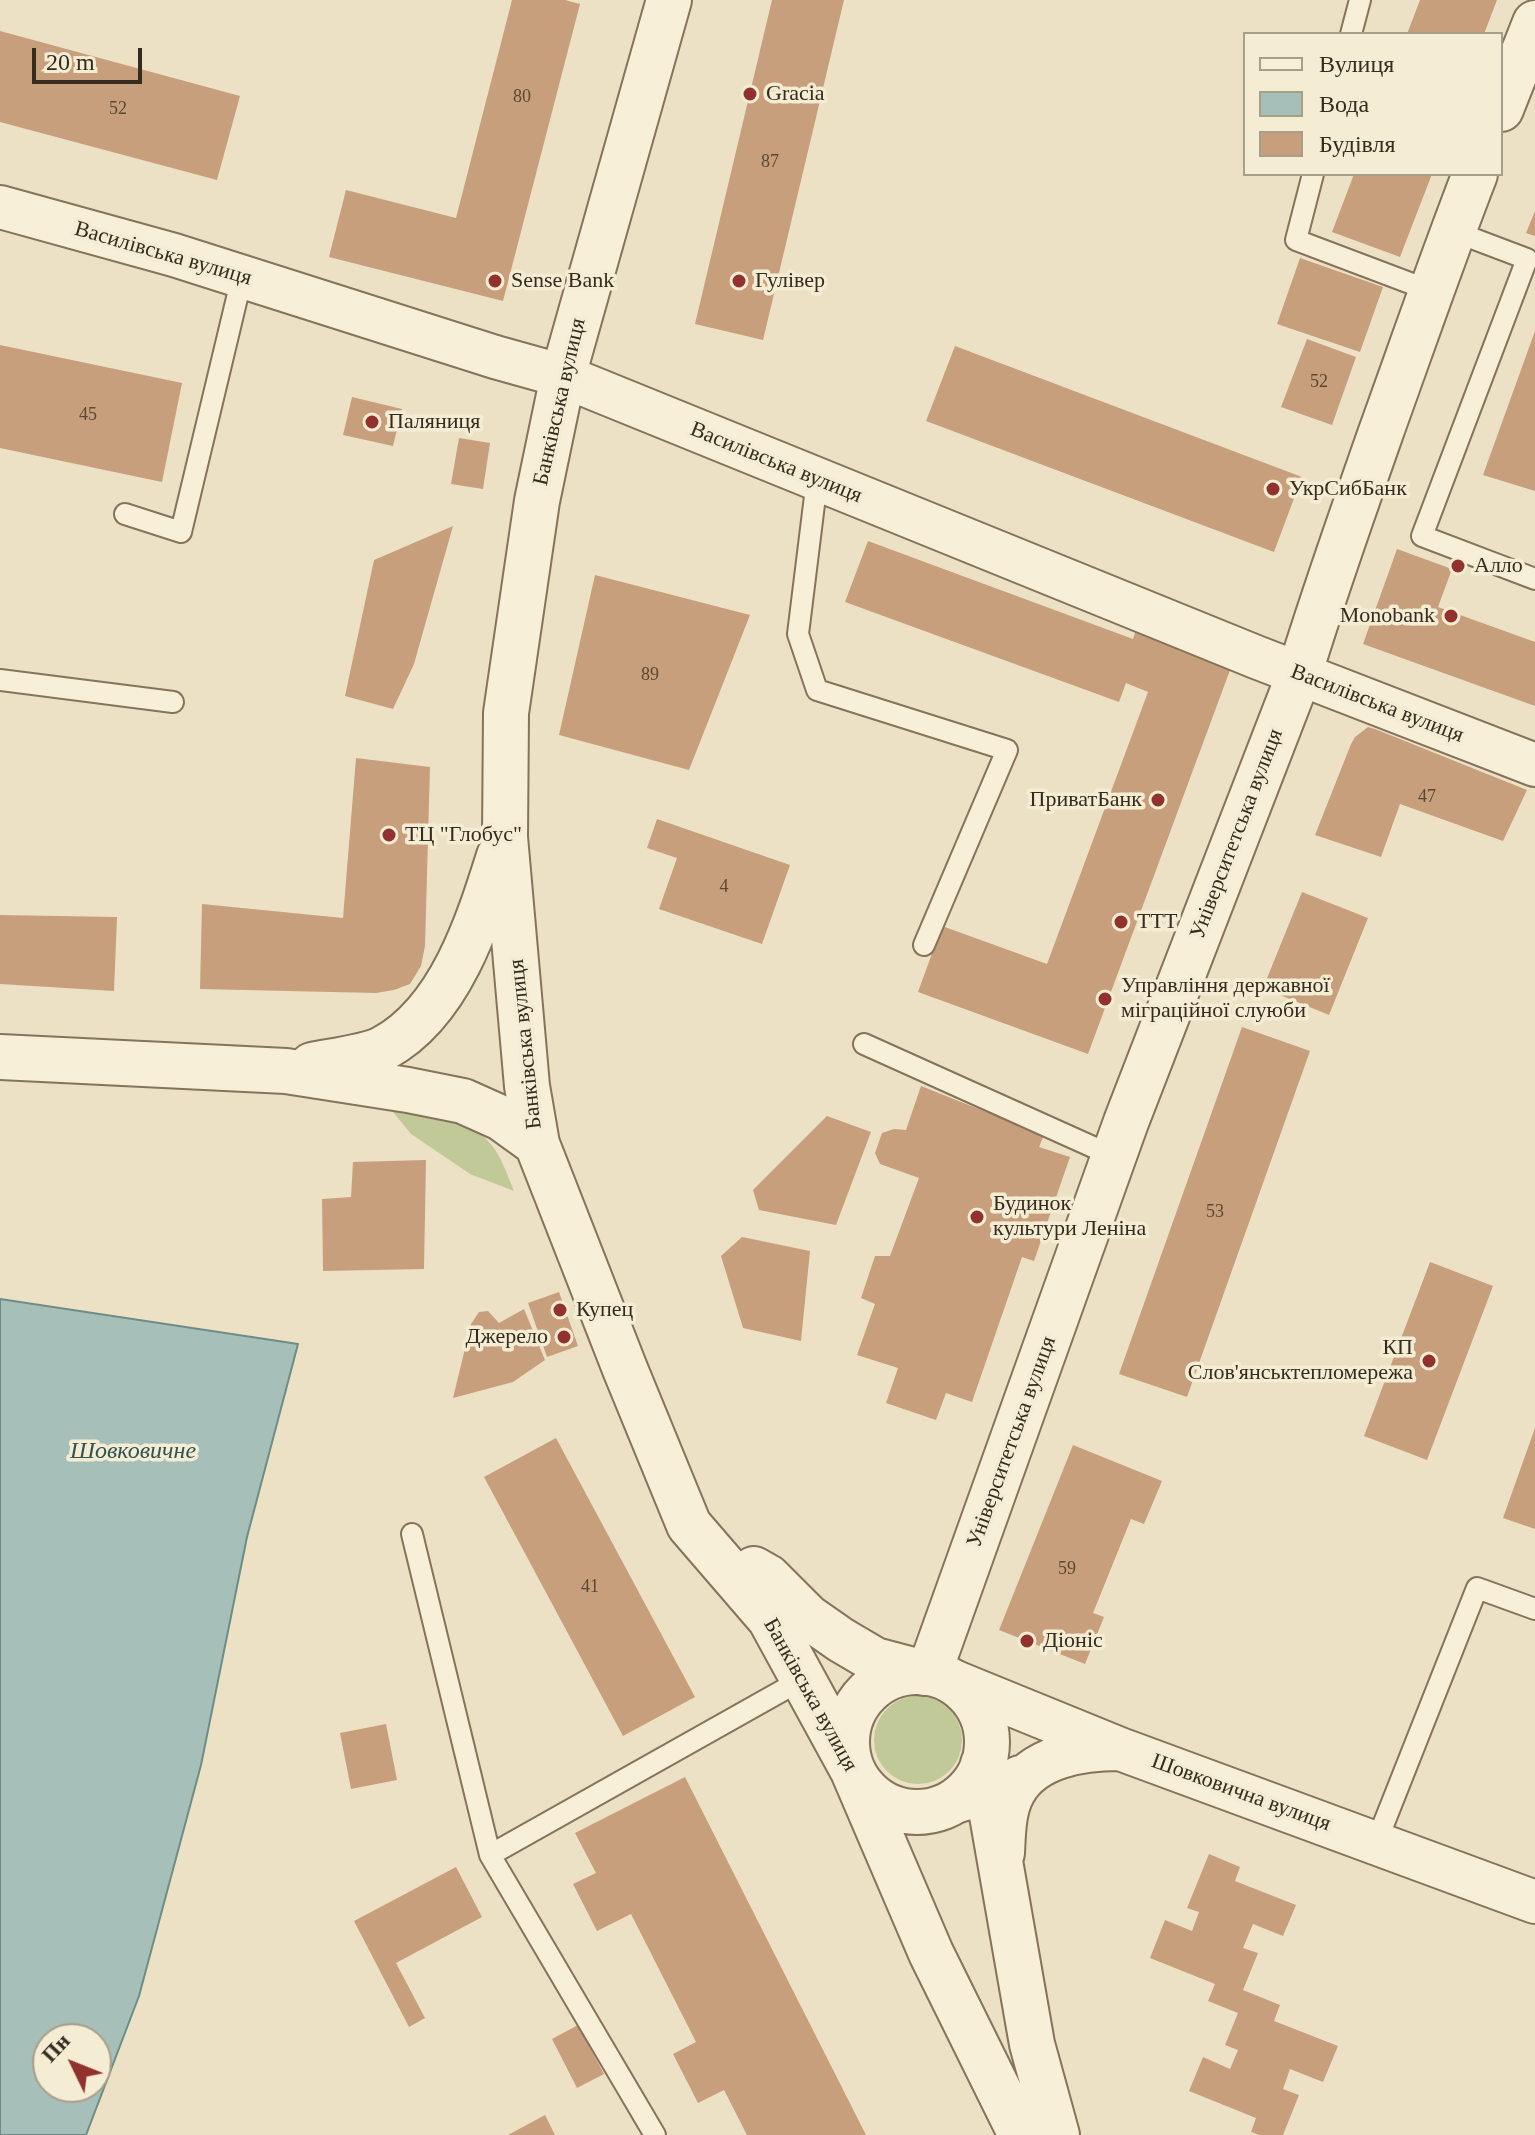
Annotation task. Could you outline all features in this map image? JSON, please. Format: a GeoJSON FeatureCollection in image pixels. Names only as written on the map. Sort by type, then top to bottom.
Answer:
{"type":"FeatureCollection","features":[{"type":"Feature","properties":{"kind":"street","name":"Банківська вулиця"},"geometry":{"type":"LineString","coordinates":[[669,0],[563,376],[537,501],[506,713],[505,837],[527,1086],[537,1144],[689,1525],[770,1619],[803,1679],[853,1771],[931,1953],[1021,2135]]}},
{"type":"Feature","properties":{"kind":"street"},"geometry":{"type":"LineString","coordinates":[[1503,104],[1535,23]]}},
{"type":"Feature","properties":{"kind":"street","name":"Університетська вулиця"},"geometry":{"type":"LineString","coordinates":[[934,1675],[1113,1156],[1299,675],[1312,629],[1474,176]]}},
{"type":"Feature","properties":{"kind":"street","name":"Василівська вулиця"},"geometry":{"type":"LineString","coordinates":[[0,207],[174,255],[563,376],[1299,675],[1535,765]]}},
{"type":"Feature","properties":{"kind":"street"},"geometry":{"type":"LineString","coordinates":[[286,1071],[383,1049],[418,1023],[451,979],[473,931],[505,837]]}},
{"type":"Feature","properties":{"kind":"street"},"geometry":{"type":"LineString","coordinates":[[0,1057],[286,1071],[408,1090],[463,1101],[501,1118],[537,1144]]}},
{"type":"Feature","properties":{"kind":"street","name":"Шовковична вулиця"},"geometry":{"type":"LineString","coordinates":[[689,1525],[768,1577],[808,1617],[875,1660],[934,1675],[1120,1749],[1535,1902]]}},
{"type":"Feature","properties":{"kind":"street"},"geometry":{"type":"LineString","coordinates":[[1038,1768],[975,1786],[927,1812],[899,1810],[872,1796],[853,1771],[847,1749],[849,1726],[855,1709],[864,1697],[875,1686],[896,1675],[934,1675],[967,1693],[981,1714],[987,1742],[975,1786],[1002,1872],[1032,2044],[1057,2135]]}},
{"type":"Feature","properties":{"kind":"street"},"geometry":{"type":"LineString","coordinates":[[1002,1872],[1009,1805],[1022,1781],[1038,1768],[1073,1753],[1120,1749]]}},
{"type":"Feature","properties":{"kind":"lane"},"geometry":{"type":"LineString","coordinates":[[1352,32],[1360,0]]}},
{"type":"Feature","properties":{"kind":"lane"},"geometry":{"type":"LineString","coordinates":[[1312,176],[1296,240],[1431,291]]}},
{"type":"Feature","properties":{"kind":"lane"},"geometry":{"type":"LineString","coordinates":[[1453,231],[1527,259],[1422,536],[1535,579]]}},
{"type":"Feature","properties":{"kind":"lane"},"geometry":{"type":"LineString","coordinates":[[125,514],[181,532],[242,277]]}},
{"type":"Feature","properties":{"kind":"lane"},"geometry":{"type":"LineString","coordinates":[[817,480],[798,634],[817,690],[1007,750],[924,945]]}},
{"type":"Feature","properties":{"kind":"lane"},"geometry":{"type":"LineString","coordinates":[[0,680],[173,702]]}},
{"type":"Feature","properties":{"kind":"lane"},"geometry":{"type":"LineString","coordinates":[[864,1044],[1113,1156]]}},
{"type":"Feature","properties":{"kind":"lane"},"geometry":{"type":"LineString","coordinates":[[412,1534],[490,1855],[655,2135]]}},
{"type":"Feature","properties":{"kind":"lane"},"geometry":{"type":"LineString","coordinates":[[1376,1843],[1477,1588],[1535,1609]]}},
{"type":"Feature","properties":{"kind":"lane"},"geometry":{"type":"LineString","coordinates":[[490,1855],[803,1679]]}},
{"type":"Feature","properties":{"kind":"green space"},"geometry":{"type":"Polygon","coordinates":[[[384,1101],[439,1114],[478,1132],[497,1152],[514,1191],[470,1174],[411,1134],[384,1101]]]}},
{"type":"Feature","properties":{"kind":"green space"},"geometry":{"type":"Polygon","coordinates":[[[918,1696],[935,1699],[949,1709],[959,1723],[962,1740],[959,1757],[949,1771],[935,1781],[918,1784],[901,1781],[887,1771],[877,1757],[874,1740],[877,1723],[887,1709],[901,1699],[918,1696]]]}},
{"type":"Feature","properties":{"kind":"water","name":"Шовковичне"},"geometry":{"type":"Polygon","coordinates":[[[0,1299],[298,1344],[247,1537],[201,1765],[139,1996],[112,2067],[112,2023],[32,2023],[32,2103],[98,2103],[86,2135],[0,2135],[0,1299]]]}},
{"type":"Feature","properties":{"kind":"building"},"geometry":{"type":"Polygon","coordinates":[[[512,0],[565,0],[580,4],[503,301],[329,257],[346,190],[456,218],[512,0]]]}},
{"type":"Feature","properties":{"kind":"building"},"geometry":{"type":"Polygon","coordinates":[[[772,0],[844,0],[763,340],[695,324],[772,0]]]}},
{"type":"Feature","properties":{"kind":"building"},"geometry":{"type":"Polygon","coordinates":[[[1420,0],[1497,0],[1485,32],[1408,32],[1420,0]]]}},
{"type":"Feature","properties":{"kind":"building"},"geometry":{"type":"Polygon","coordinates":[[[0,31],[240,96],[217,180],[0,122],[0,31]]]}},
{"type":"Feature","properties":{"kind":"building"},"geometry":{"type":"Polygon","coordinates":[[[1353,176],[1431,176],[1400,257],[1332,232],[1353,176]]]}},
{"type":"Feature","properties":{"kind":"building"},"geometry":{"type":"Polygon","coordinates":[[[1535,211],[1535,236],[1526,233],[1535,211]]]}},
{"type":"Feature","properties":{"kind":"building"},"geometry":{"type":"Polygon","coordinates":[[[1300,258],[1383,287],[1360,352],[1277,324],[1300,258]]]}},
{"type":"Feature","properties":{"kind":"building"},"geometry":{"type":"Polygon","coordinates":[[[1535,331],[1535,491],[1483,475],[1535,331]]]}},
{"type":"Feature","properties":{"kind":"building"},"geometry":{"type":"Polygon","coordinates":[[[1307,339],[1356,357],[1332,425],[1281,407],[1307,339]]]}},
{"type":"Feature","properties":{"kind":"building"},"geometry":{"type":"Polygon","coordinates":[[[0,345],[182,383],[162,482],[0,448],[0,345]]]}},
{"type":"Feature","properties":{"kind":"building"},"geometry":{"type":"Polygon","coordinates":[[[955,346],[1302,477],[1274,552],[926,421],[955,346]]]}},
{"type":"Feature","properties":{"kind":"building"},"geometry":{"type":"Polygon","coordinates":[[[352,397],[402,409],[393,446],[343,435],[352,397]]]}},
{"type":"Feature","properties":{"kind":"building"},"geometry":{"type":"Polygon","coordinates":[[[459,438],[490,443],[483,489],[451,484],[459,438]]]}},
{"type":"Feature","properties":{"kind":"building"},"geometry":{"type":"Polygon","coordinates":[[[453,526],[414,664],[393,709],[345,696],[374,560],[453,526]]]}},
{"type":"Feature","properties":{"kind":"building"},"geometry":{"type":"Polygon","coordinates":[[[868,541],[1133,639],[1137,627],[1233,662],[1088,1054],[918,992],[942,926],[1047,964],[1148,692],[1126,683],[1119,702],[845,602],[868,541]]]}},
{"type":"Feature","properties":{"kind":"building"},"geometry":{"type":"Polygon","coordinates":[[[1397,549],[1452,569],[1438,607],[1535,642],[1535,706],[1363,644],[1397,549]]]}},
{"type":"Feature","properties":{"kind":"building"},"geometry":{"type":"Polygon","coordinates":[[[595,575],[750,615],[689,770],[559,735],[595,575]]]}},
{"type":"Feature","properties":{"kind":"building"},"geometry":{"type":"Polygon","coordinates":[[[1368,727],[1527,790],[1503,841],[1400,804],[1381,857],[1315,835],[1351,744],[1368,727]]]}},
{"type":"Feature","properties":{"kind":"building","name":"ТЦ \"Глобус\""},"geometry":{"type":"Polygon","coordinates":[[[356,758],[430,767],[425,946],[421,966],[410,984],[376,993],[200,989],[202,904],[343,918],[356,758]]]}},
{"type":"Feature","properties":{"kind":"building"},"geometry":{"type":"Polygon","coordinates":[[[657,819],[790,865],[762,944],[659,909],[677,858],[647,848],[657,819]]]}},
{"type":"Feature","properties":{"kind":"building"},"geometry":{"type":"Polygon","coordinates":[[[1302,892],[1368,918],[1329,1015],[1263,988],[1302,892]]]}},
{"type":"Feature","properties":{"kind":"building"},"geometry":{"type":"Polygon","coordinates":[[[0,915],[117,917],[114,991],[0,984],[0,915]]]}},
{"type":"Feature","properties":{"kind":"building"},"geometry":{"type":"Polygon","coordinates":[[[1242,1027],[1310,1051],[1187,1397],[1119,1374],[1242,1027]]]}},
{"type":"Feature","properties":{"kind":"building","name":"Будинок культури Леніна"},"geometry":{"type":"Polygon","coordinates":[[[921,1086],[1044,1135],[1039,1147],[1070,1157],[1034,1261],[1022,1257],[972,1402],[946,1393],[936,1420],[886,1403],[898,1368],[857,1355],[875,1304],[861,1298],[875,1256],[890,1256],[919,1178],[880,1164],[875,1153],[882,1133],[894,1129],[906,1130],[921,1086]]]}},
{"type":"Feature","properties":{"kind":"building"},"geometry":{"type":"Polygon","coordinates":[[[827,1116],[871,1132],[836,1225],[759,1210],[753,1190],[827,1116]]]}},
{"type":"Feature","properties":{"kind":"building"},"geometry":{"type":"Polygon","coordinates":[[[426,1160],[424,1269],[323,1271],[322,1199],[351,1197],[353,1162],[426,1160]]]}},
{"type":"Feature","properties":{"kind":"building"},"geometry":{"type":"Polygon","coordinates":[[[742,1237],[810,1251],[801,1341],[743,1328],[721,1256],[742,1237]]]}},
{"type":"Feature","properties":{"kind":"building","name":"КП Слов'янськтепломережа"},"geometry":{"type":"Polygon","coordinates":[[[1430,1262],[1493,1286],[1427,1460],[1364,1436],[1430,1262]]]}},
{"type":"Feature","properties":{"kind":"building"},"geometry":{"type":"Polygon","coordinates":[[[559,1292],[578,1346],[547,1357],[528,1303],[559,1292]]]}},
{"type":"Feature","properties":{"kind":"building"},"geometry":{"type":"Polygon","coordinates":[[[524,1309],[545,1360],[513,1382],[453,1398],[471,1324],[479,1312],[488,1311],[499,1323],[524,1309]]]}},
{"type":"Feature","properties":{"kind":"building"},"geometry":{"type":"Polygon","coordinates":[[[1535,1428],[1535,1529],[1503,1518],[1535,1428]]]}},
{"type":"Feature","properties":{"kind":"building"},"geometry":{"type":"Polygon","coordinates":[[[556,1438],[695,1697],[623,1736],[484,1477],[556,1438]]]}},
{"type":"Feature","properties":{"kind":"building"},"geometry":{"type":"Polygon","coordinates":[[[1073,1445],[1162,1481],[1144,1524],[1131,1519],[1093,1613],[1104,1617],[1085,1664],[999,1630],[1073,1445]]]}},
{"type":"Feature","properties":{"kind":"building"},"geometry":{"type":"Polygon","coordinates":[[[386,1724],[397,1780],[351,1789],[340,1733],[386,1724]]]}},
{"type":"Feature","properties":{"kind":"building"},"geometry":{"type":"Polygon","coordinates":[[[685,1777],[866,2135],[747,2135],[724,2090],[698,2103],[673,2054],[696,2042],[631,1914],[597,1931],[573,1884],[596,1873],[575,1833],[685,1777]]]}},
{"type":"Feature","properties":{"kind":"building"},"geometry":{"type":"Polygon","coordinates":[[[1209,1854],[1240,1867],[1235,1881],[1296,1905],[1283,1936],[1253,1924],[1243,1948],[1258,1953],[1243,1990],[1280,2005],[1274,2021],[1338,2046],[1323,2082],[1290,2069],[1283,2089],[1299,2095],[1283,2135],[1251,2132],[1256,2118],[1189,2091],[1203,2057],[1230,2069],[1238,2050],[1225,2045],[1238,2013],[1208,2001],[1215,1984],[1150,1958],[1165,1920],[1192,1931],[1199,1912],[1187,1908],[1209,1854]]]}},
{"type":"Feature","properties":{"kind":"building"},"geometry":{"type":"Polygon","coordinates":[[[456,1867],[482,1917],[396,1963],[425,2018],[409,2027],[354,1921],[456,1867]]]}},
{"type":"Feature","properties":{"kind":"building"},"geometry":{"type":"Polygon","coordinates":[[[578,2025],[604,2074],[577,2088],[552,2039],[578,2025]]]}},
{"type":"Feature","properties":{"kind":"building"},"geometry":{"type":"Polygon","coordinates":[[[545,2115],[555,2135],[508,2135],[545,2115]]]}},
{"type":"Feature","properties":{"kind":"place","name":"Gracia"},"geometry":{"type":"Point","coordinates":[750,94]}},
{"type":"Feature","properties":{"kind":"place","name":"Sense Bank"},"geometry":{"type":"Point","coordinates":[495,281]}},
{"type":"Feature","properties":{"kind":"place","name":"Гулівер"},"geometry":{"type":"Point","coordinates":[739,281]}},
{"type":"Feature","properties":{"kind":"place","name":"Паляниця"},"geometry":{"type":"Point","coordinates":[372,422]}},
{"type":"Feature","properties":{"kind":"place","name":"УкрСибБанк"},"geometry":{"type":"Point","coordinates":[1273,489]}},
{"type":"Feature","properties":{"kind":"place","name":"Алло"},"geometry":{"type":"Point","coordinates":[1458,566]}},
{"type":"Feature","properties":{"kind":"place","name":"Monobank"},"geometry":{"type":"Point","coordinates":[1451,616]}},
{"type":"Feature","properties":{"kind":"place","name":"ПриватБанк"},"geometry":{"type":"Point","coordinates":[1158,800]}},
{"type":"Feature","properties":{"kind":"place","name":"ТЦ \"Глобус\""},"geometry":{"type":"Point","coordinates":[389,835]}},
{"type":"Feature","properties":{"kind":"place","name":"ТТТ"},"geometry":{"type":"Point","coordinates":[1121,922]}},
{"type":"Feature","properties":{"kind":"place","name":"Управління державної міграційної слуюби"},"geometry":{"type":"Point","coordinates":[1105,999]}},
{"type":"Feature","properties":{"kind":"place","name":"Будинок культури Леніна"},"geometry":{"type":"Point","coordinates":[977,1217]}},
{"type":"Feature","properties":{"kind":"place","name":"Купец"},"geometry":{"type":"Point","coordinates":[560,1310]}},
{"type":"Feature","properties":{"kind":"place","name":"Джерело"},"geometry":{"type":"Point","coordinates":[564,1337]}},
{"type":"Feature","properties":{"kind":"place","name":"КП Слов'янськтепломережа"},"geometry":{"type":"Point","coordinates":[1429,1361]}},
{"type":"Feature","properties":{"kind":"place","name":"Діоніс"},"geometry":{"type":"Point","coordinates":[1027,1641]}}]}
